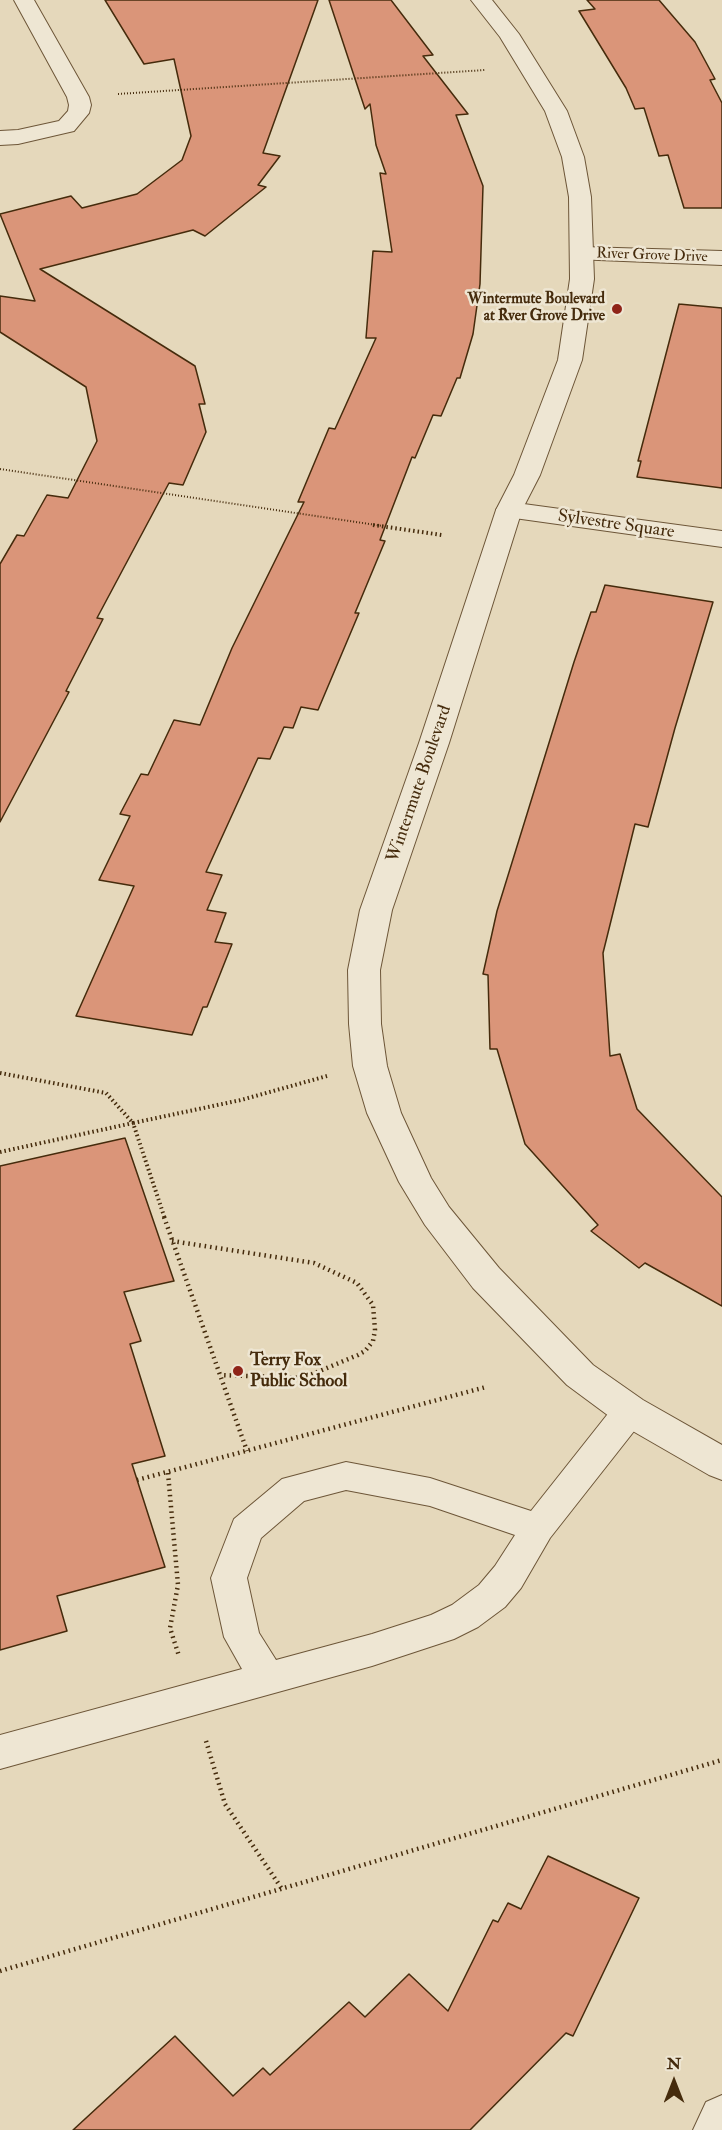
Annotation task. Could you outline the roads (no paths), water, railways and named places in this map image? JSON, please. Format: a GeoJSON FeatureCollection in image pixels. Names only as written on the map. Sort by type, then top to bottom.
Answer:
{"type":"FeatureCollection","features":[{"type":"Feature","properties":{"kind":"street"},"geometry":{"type":"LineString","coordinates":[[0,138],[18,137],[66,126],[78,113],[78,97],[24,0]]}},
{"type":"Feature","properties":{"kind":"street","name":"Wintermute Boulevard"},"geometry":{"type":"LineString","coordinates":[[481,0],[509,34],[556,111],[573,157],[580,197],[582,279],[570,360],[527,475],[509,510],[435,743],[376,910],[364,970],[365,1024],[370,1066],[384,1113],[400,1150],[436,1216],[486,1278],[580,1375],[630,1411],[722,1464]]}},
{"type":"Feature","properties":{"kind":"street","name":"River Grove Drive"},"geometry":{"type":"LineString","coordinates":[[582,254],[722,258]]}},
{"type":"Feature","properties":{"kind":"street","name":"Sylvestre Square"},"geometry":{"type":"LineString","coordinates":[[509,510],[722,539]]}},
{"type":"Feature","properties":{"kind":"street"},"geometry":{"type":"LineString","coordinates":[[716,2130],[722,2118]]}},
{"type":"Feature","properties":{"kind":"lane"},"geometry":{"type":"LineString","coordinates":[[0,1752],[411,1638],[465,1616],[492,1596],[508,1577],[538,1528],[630,1411]]}},
{"type":"Feature","properties":{"kind":"lane"},"geometry":{"type":"LineString","coordinates":[[268,1679],[242,1637],[229,1578],[246,1529],[294,1489],[346,1476],[430,1492],[538,1528]]}},
{"type":"Feature","properties":{"kind":"place","name":"Wintermute Boulevard at Rver Grove Drive"},"geometry":{"type":"Point","coordinates":[617,309]}},
{"type":"Feature","properties":{"kind":"place","name":"Terry Fox Public School"},"geometry":{"type":"Point","coordinates":[238,1371]}}]}
